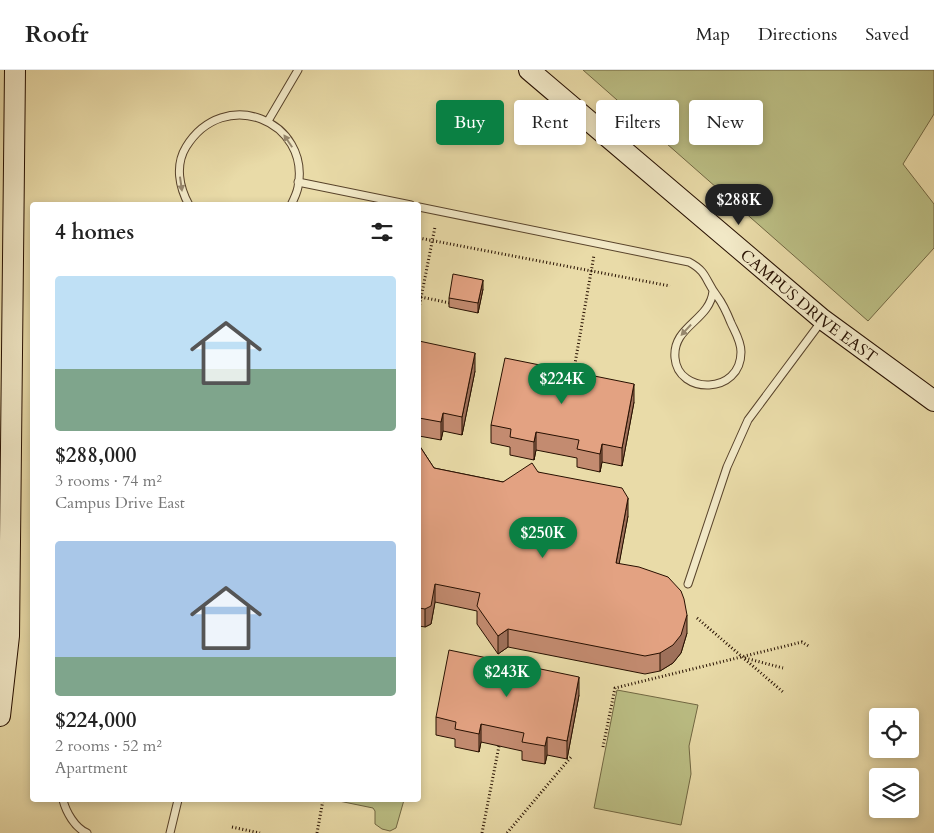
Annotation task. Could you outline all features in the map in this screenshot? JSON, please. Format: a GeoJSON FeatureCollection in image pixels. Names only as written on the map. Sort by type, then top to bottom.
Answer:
{"type":"FeatureCollection","features":[{"type":"Feature","properties":{"kind":"street"},"geometry":{"type":"LineString","coordinates":[[0,716],[9,636],[15,70]]}},
{"type":"Feature","properties":{"kind":"street","name":"CAMPUS DRIVE EAST"},"geometry":{"type":"LineString","coordinates":[[529,70],[822,319],[934,402]]}},
{"type":"Feature","properties":{"kind":"lane"},"geometry":{"type":"LineString","coordinates":[[268,122],[298,70]]}},
{"type":"Feature","properties":{"kind":"lane"},"geometry":{"type":"LineString","coordinates":[[187,202],[182,192],[179,172],[183,152],[194,135],[209,122],[228,115],[249,115],[268,122],[283,134],[294,150],[299,168],[298,188],[292,202]]}},
{"type":"Feature","properties":{"kind":"lane"},"geometry":{"type":"LineString","coordinates":[[298,182],[396,202]]}},
{"type":"Feature","properties":{"kind":"lane"},"geometry":{"type":"LineString","coordinates":[[421,206],[689,262],[699,267],[722,303],[738,338],[741,352],[738,364],[725,381],[714,385],[704,385],[692,381],[682,374],[675,358],[678,341],[682,332],[705,312],[711,303],[713,291]]}},
{"type":"Feature","properties":{"kind":"lane"},"geometry":{"type":"LineString","coordinates":[[688,584],[727,466],[748,420],[822,319]]}},
{"type":"Feature","properties":{"kind":"lane"},"geometry":{"type":"LineString","coordinates":[[64,802],[73,820],[87,833]]}},
{"type":"Feature","properties":{"kind":"lane"},"geometry":{"type":"LineString","coordinates":[[170,833],[178,802]]}},
{"type":"Feature","properties":{"kind":"path"},"geometry":{"type":"LineString","coordinates":[[434,227],[421,297],[450,303]]}},
{"type":"Feature","properties":{"kind":"path"},"geometry":{"type":"LineString","coordinates":[[421,238],[670,286]]}},
{"type":"Feature","properties":{"kind":"path"},"geometry":{"type":"LineString","coordinates":[[572,380],[594,255]]}},
{"type":"Feature","properties":{"kind":"path"},"geometry":{"type":"LineString","coordinates":[[697,618],[783,692]]}},
{"type":"Feature","properties":{"kind":"path"},"geometry":{"type":"LineString","coordinates":[[603,747],[615,688],[802,642],[810,647]]}},
{"type":"Feature","properties":{"kind":"path"},"geometry":{"type":"LineString","coordinates":[[741,657],[783,668]]}},
{"type":"Feature","properties":{"kind":"path"},"geometry":{"type":"LineString","coordinates":[[482,833],[499,746]]}},
{"type":"Feature","properties":{"kind":"path"},"geometry":{"type":"LineString","coordinates":[[507,833],[571,758]]}},
{"type":"Feature","properties":{"kind":"path"},"geometry":{"type":"LineString","coordinates":[[317,833],[323,802]]}},
{"type":"Feature","properties":{"kind":"path"},"geometry":{"type":"LineString","coordinates":[[232,827],[260,833]]}},
{"type":"Feature","properties":{"kind":"green space"},"geometry":{"type":"Polygon","coordinates":[[[583,70],[934,70],[934,114],[903,164],[934,204],[934,248],[868,321],[668,145],[679,145],[679,100],[617,100],[583,70]]]}},
{"type":"Feature","properties":{"kind":"green space"},"geometry":{"type":"Polygon","coordinates":[[[617,690],[698,705],[689,746],[691,774],[681,825],[594,808],[617,690]]]}},
{"type":"Feature","properties":{"kind":"green space"},"geometry":{"type":"Polygon","coordinates":[[[344,802],[403,802],[396,828],[390,831],[382,829],[375,824],[375,811],[373,808],[344,802]]]}},
{"type":"Feature","properties":{"kind":"building"},"geometry":{"type":"Polygon","coordinates":[[[453,274],[483,280],[478,303],[449,298],[453,274]]]}},
{"type":"Feature","properties":{"kind":"building"},"geometry":{"type":"Polygon","coordinates":[[[421,341],[475,353],[462,417],[443,413],[441,422],[421,418],[421,341]]]}},
{"type":"Feature","properties":{"kind":"building"},"geometry":{"type":"Polygon","coordinates":[[[505,358],[634,384],[622,448],[602,444],[600,454],[577,449],[579,440],[536,432],[534,442],[510,437],[511,429],[491,425],[505,358]]]}},
{"type":"Feature","properties":{"kind":"building"},"geometry":{"type":"Polygon","coordinates":[[[421,448],[434,468],[503,482],[532,463],[538,472],[622,488],[628,498],[616,563],[639,567],[668,577],[681,591],[687,615],[681,635],[673,645],[660,653],[645,656],[508,629],[498,636],[477,606],[480,593],[435,584],[431,606],[425,609],[421,608],[421,448]]]}},
{"type":"Feature","properties":{"kind":"building"},"geometry":{"type":"Polygon","coordinates":[[[449,650],[579,677],[567,741],[547,737],[545,746],[522,742],[524,733],[481,724],[479,734],[455,729],[456,722],[436,717],[449,650]]]}}]}
